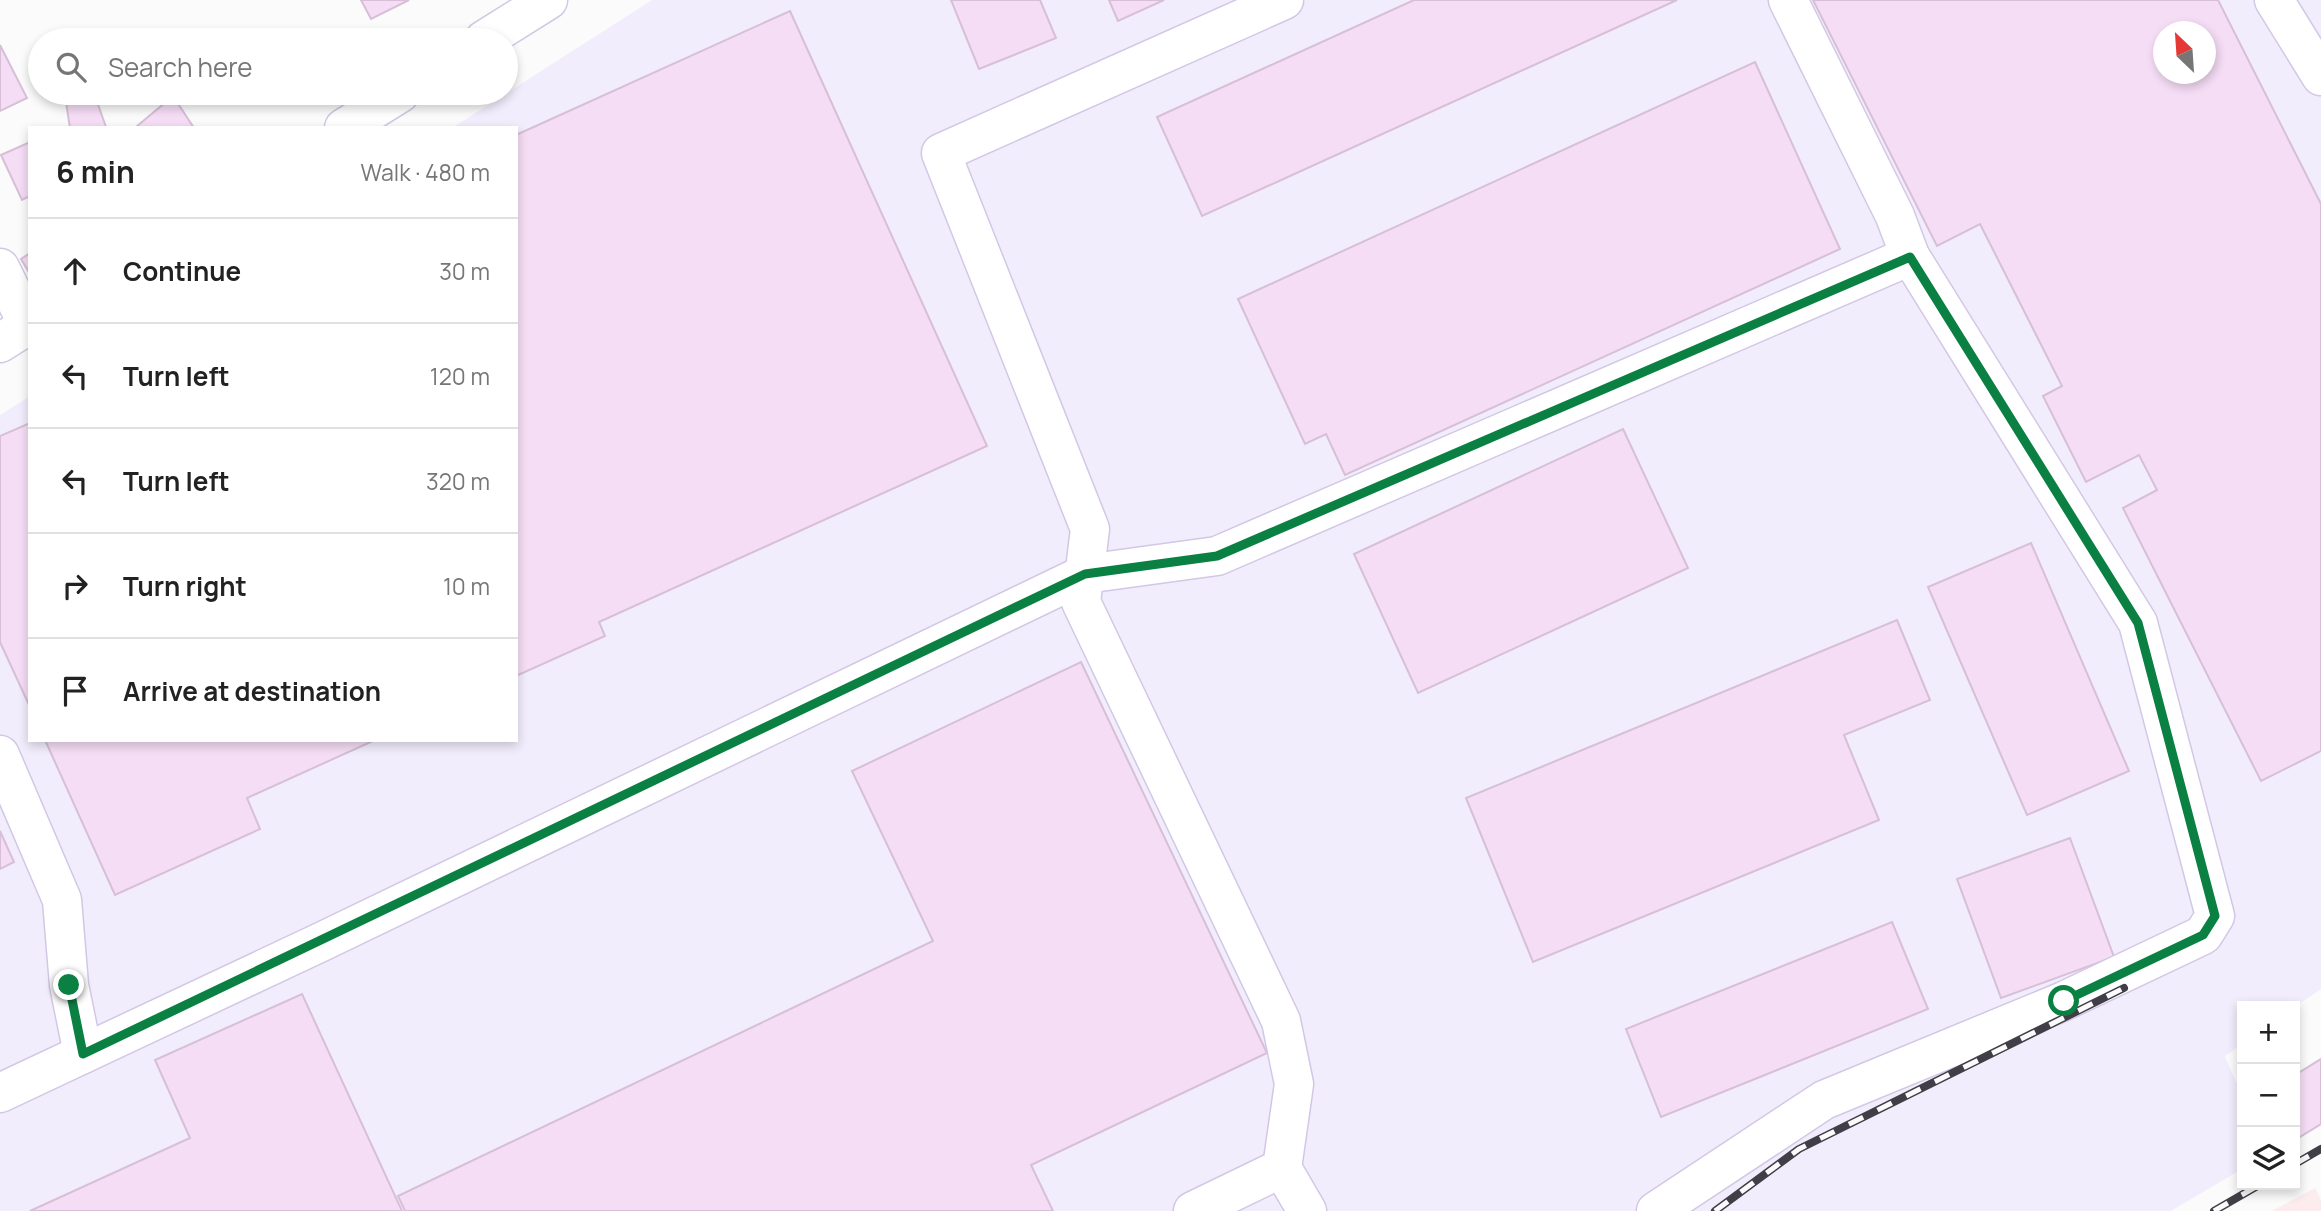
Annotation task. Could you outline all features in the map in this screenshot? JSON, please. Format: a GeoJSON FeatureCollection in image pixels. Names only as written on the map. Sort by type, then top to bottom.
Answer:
{"type":"FeatureCollection","features":[{"type":"Feature","properties":{"kind":"street"},"geometry":{"type":"LineString","coordinates":[[503,28],[548,0]]}},
{"type":"Feature","properties":{"kind":"street"},"geometry":{"type":"LineString","coordinates":[[1284,0],[941,153],[1090,529],[1081,602],[1281,1021],[1294,1084],[1282,1168],[1307,1211]]}},
{"type":"Feature","properties":{"kind":"street"},"geometry":{"type":"LineString","coordinates":[[1656,1211],[1824,1100],[2064,1001],[2203,935],[2215,916],[2138,623],[1910,257],[1895,216],[1788,0]]}},
{"type":"Feature","properties":{"kind":"street"},"geometry":{"type":"LineString","coordinates":[[2274,0],[2321,76]]}},
{"type":"Feature","properties":{"kind":"street"},"geometry":{"type":"LineString","coordinates":[[347,126],[381,105]]}},
{"type":"Feature","properties":{"kind":"street"},"geometry":{"type":"LineString","coordinates":[[0,1093],[1085,574],[1217,556],[1910,257]]}},
{"type":"Feature","properties":{"kind":"street"},"geometry":{"type":"LineString","coordinates":[[0,268],[19,330]]}},
{"type":"Feature","properties":{"kind":"street"},"geometry":{"type":"LineString","coordinates":[[0,755],[62,900],[69,985],[83,1054]]}},
{"type":"Feature","properties":{"kind":"street"},"geometry":{"type":"LineString","coordinates":[[1193,1211],[1282,1168]]}},
{"type":"Feature","properties":{"kind":"shaded area"},"geometry":{"type":"Polygon","coordinates":[[[652,0],[2321,0],[2321,989],[2300,1004],[2300,1001],[2237,1001],[2237,1048],[2225,1056],[2237,1084],[2237,1172],[2171,1211],[0,1211],[0,415],[28,397],[28,742],[518,742],[518,126],[455,126],[488,105],[518,105],[518,86],[652,0]]]}},
{"type":"Feature","properties":{"kind":"shaded area"},"geometry":{"type":"Polygon","coordinates":[[[2315,1188],[2321,1200],[2321,1211],[2272,1211],[2315,1188]]]}},
{"type":"Feature","properties":{"kind":"building"},"geometry":{"type":"Polygon","coordinates":[[[361,0],[409,0],[371,19],[361,0]]]}},
{"type":"Feature","properties":{"kind":"building"},"geometry":{"type":"Polygon","coordinates":[[[951,0],[1040,0],[1056,38],[979,69],[951,0]]]}},
{"type":"Feature","properties":{"kind":"building"},"geometry":{"type":"Polygon","coordinates":[[[1109,0],[1164,0],[1118,21],[1109,0]]]}},
{"type":"Feature","properties":{"kind":"building"},"geometry":{"type":"Polygon","coordinates":[[[1414,0],[1677,0],[1202,216],[1157,117],[1414,0]]]}},
{"type":"Feature","properties":{"kind":"building"},"geometry":{"type":"Polygon","coordinates":[[[1813,0],[2218,0],[2321,204],[2321,751],[2261,781],[2123,508],[2157,490],[2139,455],[2086,482],[2043,396],[2062,386],[1980,224],[1937,246],[1813,0]]]}},
{"type":"Feature","properties":{"kind":"building"},"geometry":{"type":"Polygon","coordinates":[[[790,11],[987,446],[599,622],[605,636],[518,675],[518,134],[790,11]]]}},
{"type":"Feature","properties":{"kind":"building"},"geometry":{"type":"Polygon","coordinates":[[[0,45],[27,98],[0,111],[0,45]]]}},
{"type":"Feature","properties":{"kind":"building"},"geometry":{"type":"Polygon","coordinates":[[[1755,62],[1840,249],[1345,475],[1326,434],[1305,444],[1238,299],[1755,62]]]}},
{"type":"Feature","properties":{"kind":"building"},"geometry":{"type":"Polygon","coordinates":[[[66,105],[98,105],[106,126],[70,126],[66,105]]]}},
{"type":"Feature","properties":{"kind":"building"},"geometry":{"type":"Polygon","coordinates":[[[162,105],[179,105],[193,126],[137,126],[162,105]]]}},
{"type":"Feature","properties":{"kind":"building"},"geometry":{"type":"Polygon","coordinates":[[[28,143],[28,197],[22,200],[1,155],[28,143]]]}},
{"type":"Feature","properties":{"kind":"building"},"geometry":{"type":"Polygon","coordinates":[[[28,254],[28,271],[21,259],[28,254]]]}},
{"type":"Feature","properties":{"kind":"building"},"geometry":{"type":"Polygon","coordinates":[[[28,424],[28,703],[0,642],[0,436],[28,424]]]}},
{"type":"Feature","properties":{"kind":"building"},"geometry":{"type":"Polygon","coordinates":[[[1623,429],[1688,568],[1418,693],[1354,554],[1623,429]]]}},
{"type":"Feature","properties":{"kind":"building"},"geometry":{"type":"Polygon","coordinates":[[[2031,543],[2129,771],[2027,815],[1928,587],[2031,543]]]}},
{"type":"Feature","properties":{"kind":"building"},"geometry":{"type":"Polygon","coordinates":[[[1897,620],[1930,700],[1844,735],[1879,820],[1533,962],[1466,798],[1897,620]]]}},
{"type":"Feature","properties":{"kind":"building"},"geometry":{"type":"Polygon","coordinates":[[[1081,662],[1267,1053],[1031,1165],[1053,1211],[405,1211],[398,1196],[933,941],[852,771],[1081,662]]]}},
{"type":"Feature","properties":{"kind":"building"},"geometry":{"type":"Polygon","coordinates":[[[46,742],[371,742],[247,798],[260,829],[115,895],[46,742]]]}},
{"type":"Feature","properties":{"kind":"building"},"geometry":{"type":"Polygon","coordinates":[[[0,831],[14,862],[0,869],[0,831]]]}},
{"type":"Feature","properties":{"kind":"building"},"geometry":{"type":"Polygon","coordinates":[[[2070,838],[2114,957],[2001,998],[1957,879],[2070,838]]]}},
{"type":"Feature","properties":{"kind":"building"},"geometry":{"type":"Polygon","coordinates":[[[1892,922],[1928,1009],[1661,1117],[1626,1029],[1892,922]]]}},
{"type":"Feature","properties":{"kind":"building"},"geometry":{"type":"Polygon","coordinates":[[[302,994],[402,1211],[30,1211],[190,1138],[155,1060],[302,994]]]}},
{"type":"Feature","properties":{"kind":"building"},"geometry":{"type":"Polygon","coordinates":[[[2321,1059],[2321,1124],[2300,1137],[2300,1127],[2300,1072],[2321,1059]]]}},
{"type":"Feature","properties":{"kind":"railway"},"geometry":{"type":"LineString","coordinates":[[1715,1211],[1799,1149],[2124,988]]}},
{"type":"Feature","properties":{"kind":"railway"},"geometry":{"type":"LineString","coordinates":[[2300,1161],[2321,1149]]}},
{"type":"Feature","properties":{"kind":"railway"},"geometry":{"type":"LineString","coordinates":[[2214,1211],[2250,1190]]}},
{"type":"Feature","properties":{"kind":"route"},"geometry":{"type":"LineString","coordinates":[[69,985],[83,1054],[1085,574],[1217,556],[1910,257],[2138,623],[2215,916],[2203,935],[2064,1001]]}}]}
